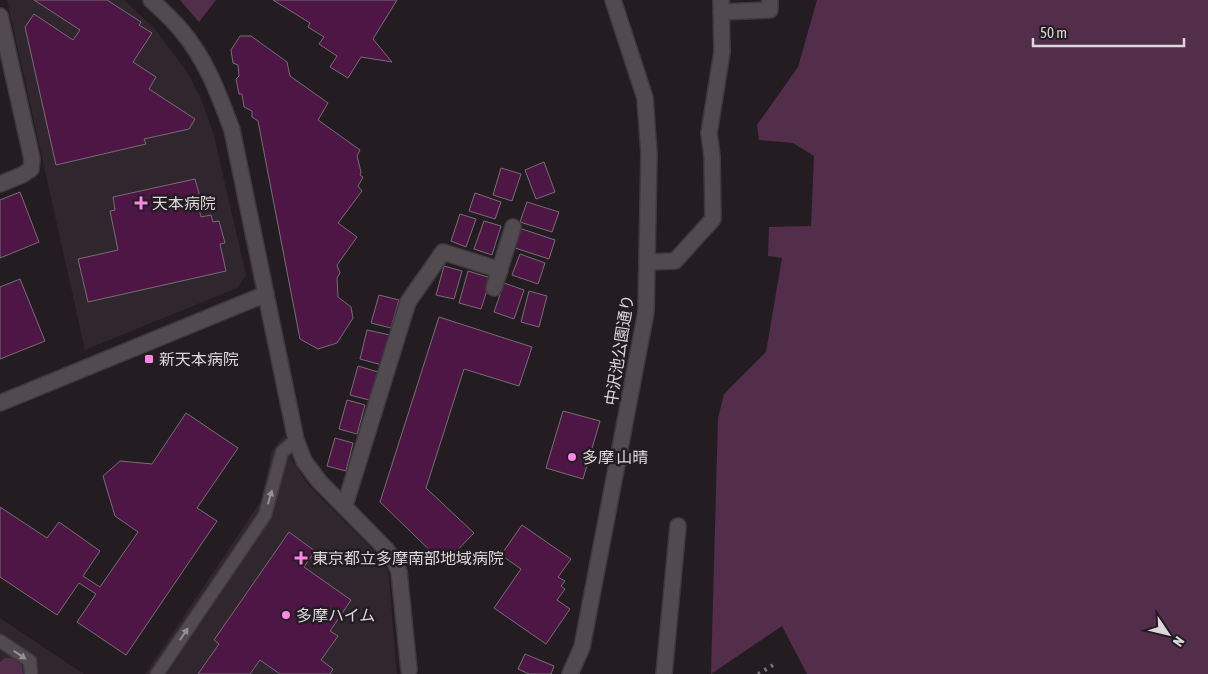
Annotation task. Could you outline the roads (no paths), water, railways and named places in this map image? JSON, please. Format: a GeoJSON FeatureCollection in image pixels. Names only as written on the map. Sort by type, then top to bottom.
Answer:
{"type":"FeatureCollection","features":[{"type":"Feature","properties":{"kind":"street"},"geometry":{"type":"LineString","coordinates":[[151,0],[183,32],[208,71],[219,95],[232,130],[296,440],[304,461],[319,481],[345,505],[394,560],[399,572],[412,673]]}},
{"type":"Feature","properties":{"kind":"street","name":"中沢池公園通り"},"geometry":{"type":"LineString","coordinates":[[570,674],[582,647],[644,321],[648,262],[649,154],[645,98],[613,0]]}},
{"type":"Feature","properties":{"kind":"street"},"geometry":{"type":"LineString","coordinates":[[648,262],[675,261],[713,219],[712,156],[709,133],[722,52],[721,6],[770,10],[770,0]]}},
{"type":"Feature","properties":{"kind":"street"},"geometry":{"type":"LineString","coordinates":[[0,16],[32,159],[31,169],[0,184]]}},
{"type":"Feature","properties":{"kind":"street"},"geometry":{"type":"LineString","coordinates":[[494,288],[513,227]]}},
{"type":"Feature","properties":{"kind":"street"},"geometry":{"type":"LineString","coordinates":[[345,505],[408,302],[442,252],[500,270]]}},
{"type":"Feature","properties":{"kind":"street"},"geometry":{"type":"LineString","coordinates":[[0,403],[266,294]]}},
{"type":"Feature","properties":{"kind":"street"},"geometry":{"type":"LineString","coordinates":[[664,674],[678,526]]}},
{"type":"Feature","properties":{"kind":"lane"},"geometry":{"type":"LineString","coordinates":[[157,674],[265,515],[282,452],[296,440]]}},
{"type":"Feature","properties":{"kind":"lane"},"geometry":{"type":"LineString","coordinates":[[0,641],[30,661],[31,674]]}},
{"type":"Feature","properties":{"kind":"railway"},"geometry":{"type":"LineString","coordinates":[[758,674],[775,664]]}},
{"type":"Feature","properties":{"kind":"place","name":"天本病院"},"geometry":{"type":"Point","coordinates":[141,203]}},
{"type":"Feature","properties":{"kind":"place","name":"新天本病院"},"geometry":{"type":"Point","coordinates":[149,359]}},
{"type":"Feature","properties":{"kind":"place","name":"多摩 山晴"},"geometry":{"type":"Point","coordinates":[572,457]}},
{"type":"Feature","properties":{"kind":"place","name":"東京都立多摩南部地域病院"},"geometry":{"type":"Point","coordinates":[301,558]}},
{"type":"Feature","properties":{"kind":"place","name":"多摩ハイム"},"geometry":{"type":"Point","coordinates":[286,615]}}]}
